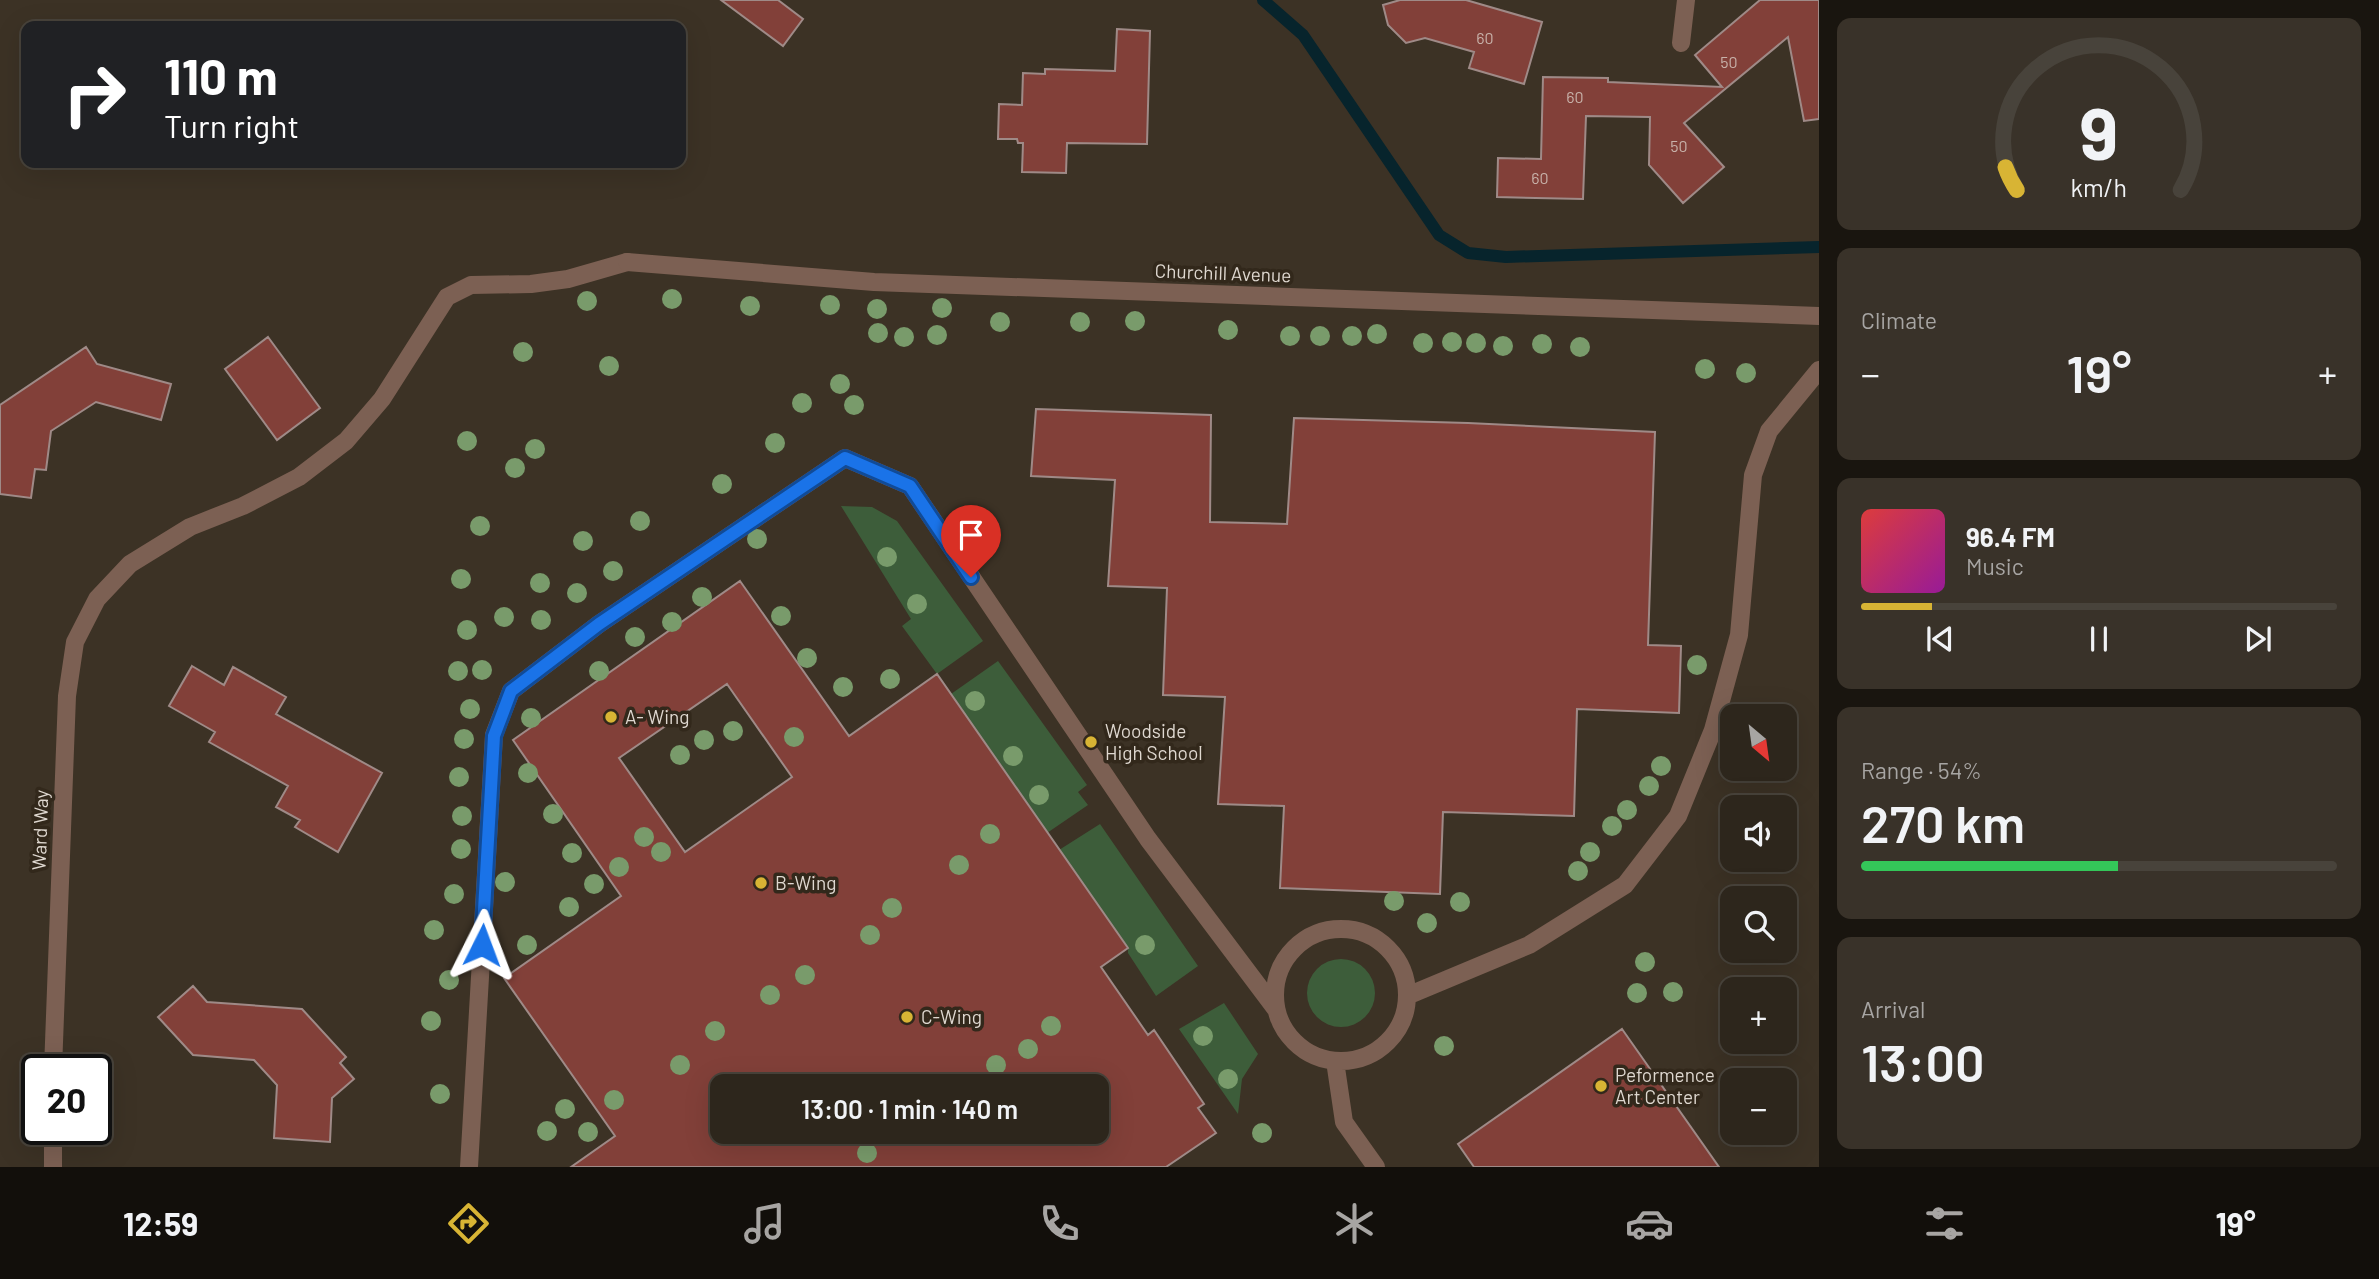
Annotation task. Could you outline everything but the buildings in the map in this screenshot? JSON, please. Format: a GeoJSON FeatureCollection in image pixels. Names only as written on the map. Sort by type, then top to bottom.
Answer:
{"type":"FeatureCollection","features":[{"type":"Feature","properties":{"kind":"street"},"geometry":{"type":"LineString","coordinates":[[1681,43],[1686,0]]}},
{"type":"Feature","properties":{"kind":"street","name":"Churchill Avenue"},"geometry":{"type":"LineString","coordinates":[[627,262],[874,282],[1819,316]]}},
{"type":"Feature","properties":{"kind":"street","name":"Ward Way"},"geometry":{"type":"LineString","coordinates":[[53,1054],[67,696],[75,642],[97,599],[130,564],[190,527],[243,506],[299,477],[346,441],[382,399],[447,297],[471,285],[531,284],[568,279],[627,262]]}},
{"type":"Feature","properties":{"kind":"street"},"geometry":{"type":"LineString","coordinates":[[1407,996],[1529,945],[1625,885],[1678,816],[1713,730],[1739,635],[1753,475],[1769,431],[1819,370]]}},
{"type":"Feature","properties":{"kind":"street"},"geometry":{"type":"LineString","coordinates":[[469,1167],[494,736],[511,691],[599,624],[845,458],[910,486],[1148,839],[1275,1008],[1283,1028],[1296,1044],[1314,1056],[1335,1061],[1357,1059],[1376,1050],[1392,1036],[1403,1018],[1407,996],[1404,974],[1394,955],[1378,939],[1357,931],[1335,928],[1313,934],[1295,947],[1281,964],[1275,986],[1275,1008]]}},
{"type":"Feature","properties":{"kind":"street"},"geometry":{"type":"LineString","coordinates":[[1335,1061],[1345,1122],[1376,1167]]}},
{"type":"Feature","properties":{"kind":"street"},"geometry":{"type":"LineString","coordinates":[[53,1145],[53,1167]]}},
{"type":"Feature","properties":{"kind":"green space"},"geometry":{"type":"Polygon","coordinates":[[[841,506],[872,507],[897,521],[983,641],[937,674],[902,626],[911,619],[841,506]]]}},
{"type":"Feature","properties":{"kind":"green space"},"geometry":{"type":"Polygon","coordinates":[[[998,661],[1087,785],[1078,792],[1088,805],[1047,833],[951,694],[998,661]]]}},
{"type":"Feature","properties":{"kind":"green space"},"geometry":{"type":"Polygon","coordinates":[[[1100,824],[1198,966],[1156,996],[1128,953],[1128,948],[1059,850],[1100,824]]]}},
{"type":"Feature","properties":{"kind":"green space"},"geometry":{"type":"Polygon","coordinates":[[[1334,959],[1348,959],[1360,964],[1370,974],[1375,993],[1370,1012],[1360,1022],[1348,1027],[1334,1027],[1322,1022],[1312,1012],[1307,1000],[1307,986],[1312,974],[1322,964],[1334,959]]]}},
{"type":"Feature","properties":{"kind":"green space"},"geometry":{"type":"Polygon","coordinates":[[[1224,1003],[1258,1054],[1242,1079],[1238,1114],[1179,1029],[1224,1003]]]}},
{"type":"Feature","properties":{"kind":"waterway"},"geometry":{"type":"LineString","coordinates":[[1263,0],[1303,35],[1439,235],[1468,253],[1506,257],[1819,247]]}},
{"type":"Feature","properties":{"kind":"place","name":"A- Wing"},"geometry":{"type":"Point","coordinates":[611,717]}},
{"type":"Feature","properties":{"kind":"place","name":"Woodside High School"},"geometry":{"type":"Point","coordinates":[1091,742]}},
{"type":"Feature","properties":{"kind":"place","name":"B-Wing"},"geometry":{"type":"Point","coordinates":[761,883]}},
{"type":"Feature","properties":{"kind":"place","name":"C-Wing"},"geometry":{"type":"Point","coordinates":[907,1017]}},
{"type":"Feature","properties":{"kind":"place","name":"Peformence Art Center"},"geometry":{"type":"Point","coordinates":[1601,1086]}},
{"type":"Feature","properties":{"kind":"route"},"geometry":{"type":"LineString","coordinates":[[482,945],[494,736],[511,691],[599,624],[845,458],[910,486],[971,577]]}}]}
